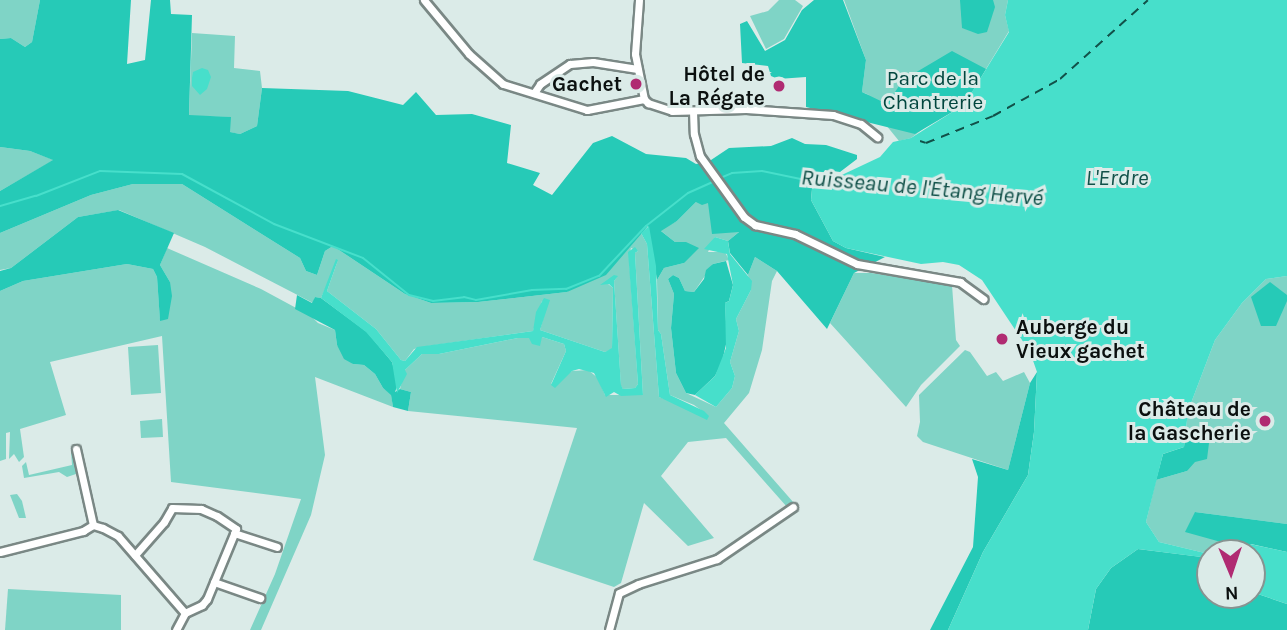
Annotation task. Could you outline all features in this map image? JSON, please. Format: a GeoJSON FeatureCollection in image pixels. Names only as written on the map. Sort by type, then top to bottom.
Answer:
{"type":"FeatureCollection","features":[{"type":"Feature","properties":{"kind":"street"},"geometry":{"type":"LineString","coordinates":[[424,0],[489,74],[503,84],[587,110],[644,99],[666,110],[746,108],[832,115],[861,124],[877,137]]}},
{"type":"Feature","properties":{"kind":"street"},"geometry":{"type":"LineString","coordinates":[[639,0],[637,69],[644,99]]}},
{"type":"Feature","properties":{"kind":"street"},"geometry":{"type":"LineString","coordinates":[[534,93],[540,84],[570,64],[593,62],[637,69]]}},
{"type":"Feature","properties":{"kind":"street"},"geometry":{"type":"LineString","coordinates":[[693,111],[696,149],[744,218],[755,225],[795,234],[857,264],[960,282],[983,299]]}},
{"type":"Feature","properties":{"kind":"street"},"geometry":{"type":"LineString","coordinates":[[76,449],[93,525]]}},
{"type":"Feature","properties":{"kind":"street"},"geometry":{"type":"LineString","coordinates":[[609,630],[619,593],[638,584],[717,559],[793,507]]}},
{"type":"Feature","properties":{"kind":"street"},"geometry":{"type":"LineString","coordinates":[[135,555],[164,522],[172,508],[201,509],[236,529],[202,606],[185,613],[176,630]]}},
{"type":"Feature","properties":{"kind":"street"},"geometry":{"type":"LineString","coordinates":[[0,552],[83,531],[93,525],[111,531],[185,613]]}},
{"type":"Feature","properties":{"kind":"street"},"geometry":{"type":"LineString","coordinates":[[234,533],[277,547]]}},
{"type":"Feature","properties":{"kind":"street"},"geometry":{"type":"LineString","coordinates":[[214,582],[260,598]]}},
{"type":"Feature","properties":{"kind":"green space"},"geometry":{"type":"Polygon","coordinates":[[[0,0],[40,0],[32,42],[25,47],[11,38],[0,39],[0,0]]]}},
{"type":"Feature","properties":{"kind":"green space"},"geometry":{"type":"Polygon","coordinates":[[[40,0],[131,0],[127,64],[145,60],[151,0],[170,0],[171,14],[192,15],[189,115],[231,117],[230,132],[240,134],[257,126],[262,88],[348,91],[403,105],[416,92],[436,115],[472,114],[511,125],[507,163],[540,173],[533,185],[552,195],[593,143],[612,136],[646,154],[686,158],[696,164],[708,162],[729,148],[771,146],[792,138],[805,144],[826,145],[857,155],[857,159],[840,172],[825,170],[812,189],[811,200],[833,241],[846,248],[885,257],[854,273],[827,329],[777,271],[755,257],[748,275],[730,253],[728,241],[739,232],[712,234],[708,203],[702,205],[696,202],[677,221],[661,231],[675,242],[686,242],[699,248],[684,263],[664,268],[657,280],[648,226],[606,275],[567,292],[478,302],[431,303],[405,294],[333,246],[325,251],[317,275],[306,271],[300,258],[182,184],[133,184],[91,195],[0,233],[0,191],[53,160],[30,151],[0,147],[0,39],[11,38],[25,47],[32,42],[40,0]]]}},
{"type":"Feature","properties":{"kind":"green space"},"geometry":{"type":"Polygon","coordinates":[[[779,0],[795,0],[803,6],[784,39],[766,49],[750,16],[768,11],[779,0]]]}},
{"type":"Feature","properties":{"kind":"green space","name":"Parc de la Chantrerie"},"geometry":{"type":"Polygon","coordinates":[[[814,0],[843,0],[866,60],[862,92],[887,104],[903,80],[952,51],[986,69],[972,92],[954,111],[915,134],[806,107],[806,77],[778,79],[771,76],[768,66],[742,63],[740,24],[747,21],[765,51],[785,40],[802,10],[814,0]]]}},
{"type":"Feature","properties":{"kind":"green space","name":"Parc de la Chantrerie"},"geometry":{"type":"Polygon","coordinates":[[[844,0],[1008,0],[1005,15],[1009,31],[972,92],[911,138],[899,141],[860,93],[869,95],[862,92],[866,60],[844,0]]]}},
{"type":"Feature","properties":{"kind":"green space"},"geometry":{"type":"Polygon","coordinates":[[[960,0],[993,0],[995,7],[987,32],[978,34],[962,28],[960,0]]]}},
{"type":"Feature","properties":{"kind":"green space"},"geometry":{"type":"Polygon","coordinates":[[[192,33],[235,36],[234,68],[260,71],[262,88],[257,126],[240,134],[229,132],[230,117],[189,116],[192,33]]]}},
{"type":"Feature","properties":{"kind":"green space"},"geometry":{"type":"Polygon","coordinates":[[[0,147],[30,151],[54,160],[0,191],[0,147]]]}},
{"type":"Feature","properties":{"kind":"green space"},"geometry":{"type":"Polygon","coordinates":[[[133,184],[182,184],[300,258],[306,271],[317,275],[325,251],[333,246],[405,294],[431,303],[478,302],[567,292],[641,233],[647,244],[659,397],[705,413],[670,395],[661,334],[658,330],[657,280],[664,268],[684,263],[686,242],[675,242],[660,230],[677,221],[696,202],[708,202],[740,231],[728,241],[715,237],[708,252],[725,252],[729,260],[713,264],[694,292],[685,291],[679,278],[673,275],[668,279],[674,294],[671,328],[676,373],[686,393],[716,407],[732,388],[735,376],[730,362],[739,331],[736,319],[751,290],[748,275],[755,257],[777,271],[772,281],[762,350],[749,393],[724,423],[794,503],[787,507],[726,438],[688,442],[661,476],[714,538],[688,546],[644,503],[621,583],[614,587],[533,560],[577,428],[408,411],[411,392],[400,389],[405,370],[422,354],[439,354],[518,338],[542,337],[564,344],[566,351],[551,384],[572,371],[588,370],[598,378],[605,395],[643,395],[635,253],[638,251],[631,248],[629,258],[638,384],[635,388],[623,389],[614,281],[617,277],[607,283],[613,288],[612,349],[605,352],[540,330],[548,302],[542,301],[533,331],[414,349],[405,361],[401,360],[376,329],[327,291],[338,260],[321,298],[315,297],[313,303],[205,247],[119,210],[78,217],[11,268],[0,270],[0,233],[91,195],[133,184]]]}},
{"type":"Feature","properties":{"kind":"green space"},"geometry":{"type":"Polygon","coordinates":[[[118,210],[174,233],[160,265],[170,282],[172,296],[168,319],[160,321],[157,277],[153,269],[127,264],[23,281],[0,291],[0,271],[11,268],[78,217],[118,210]]]}},
{"type":"Feature","properties":{"kind":"green space"},"geometry":{"type":"Polygon","coordinates":[[[167,248],[261,289],[311,316],[318,323],[335,330],[337,345],[353,364],[364,365],[391,394],[393,407],[315,377],[325,455],[311,515],[261,630],[250,630],[275,574],[301,499],[171,482],[162,336],[50,362],[66,415],[20,429],[24,457],[19,462],[14,454],[9,459],[10,432],[6,433],[6,459],[0,461],[0,291],[23,281],[127,264],[153,269],[157,277],[160,320],[170,282],[160,265],[167,248]]]}},
{"type":"Feature","properties":{"kind":"green space"},"geometry":{"type":"Polygon","coordinates":[[[726,261],[733,285],[729,301],[725,303],[727,340],[722,362],[715,376],[695,395],[686,393],[676,373],[671,328],[674,294],[668,279],[673,275],[679,278],[685,291],[694,292],[704,279],[706,270],[713,264],[726,261]]]}},
{"type":"Feature","properties":{"kind":"green space"},"geometry":{"type":"Polygon","coordinates":[[[854,273],[952,285],[956,340],[960,346],[921,385],[906,407],[830,323],[854,273]]]}},
{"type":"Feature","properties":{"kind":"green space"},"geometry":{"type":"Polygon","coordinates":[[[1287,276],[1287,524],[1195,512],[1219,539],[1196,539],[1196,551],[1159,542],[1146,522],[1156,480],[1187,471],[1197,428],[1186,429],[1188,411],[1215,340],[1242,303],[1266,279],[1287,276]]]}},
{"type":"Feature","properties":{"kind":"green space"},"geometry":{"type":"Polygon","coordinates":[[[1270,282],[1287,295],[1287,301],[1276,326],[1261,326],[1251,297],[1270,282]]]}},
{"type":"Feature","properties":{"kind":"green space"},"geometry":{"type":"Polygon","coordinates":[[[297,295],[312,303],[315,297],[321,298],[367,332],[392,362],[398,384],[395,392],[400,389],[411,392],[408,411],[393,407],[391,395],[383,388],[375,374],[364,365],[353,364],[344,359],[337,345],[335,330],[295,309],[297,295]]]}},
{"type":"Feature","properties":{"kind":"green space"},"geometry":{"type":"Polygon","coordinates":[[[158,345],[161,393],[131,395],[128,347],[158,345]]]}},
{"type":"Feature","properties":{"kind":"green space"},"geometry":{"type":"Polygon","coordinates":[[[965,350],[970,352],[987,376],[996,372],[1003,381],[1024,372],[1030,383],[1008,470],[923,442],[917,436],[920,422],[919,395],[965,350]]]}},
{"type":"Feature","properties":{"kind":"green space"},"geometry":{"type":"Polygon","coordinates":[[[1037,372],[1034,432],[1028,475],[983,552],[948,630],[930,630],[973,547],[978,477],[972,459],[1008,470],[1030,383],[1037,372]]]}},
{"type":"Feature","properties":{"kind":"green space"},"geometry":{"type":"Polygon","coordinates":[[[162,419],[163,437],[141,438],[140,421],[162,419]]]}},
{"type":"Feature","properties":{"kind":"green space"},"geometry":{"type":"Polygon","coordinates":[[[1197,428],[1209,443],[1207,459],[1195,462],[1187,471],[1156,480],[1163,454],[1184,447],[1186,429],[1197,428]]]}},
{"type":"Feature","properties":{"kind":"green space"},"geometry":{"type":"Polygon","coordinates":[[[74,450],[79,473],[67,477],[59,472],[24,478],[22,466],[26,462],[29,475],[72,465],[71,451],[74,450]]]}},
{"type":"Feature","properties":{"kind":"green space"},"geometry":{"type":"Polygon","coordinates":[[[17,494],[22,501],[26,518],[19,518],[10,495],[17,494]]]}},
{"type":"Feature","properties":{"kind":"green space"},"geometry":{"type":"Polygon","coordinates":[[[1195,512],[1287,524],[1287,552],[1266,547],[1266,539],[1210,539],[1185,532],[1195,512]]]}},
{"type":"Feature","properties":{"kind":"green space"},"geometry":{"type":"Polygon","coordinates":[[[1138,549],[1196,556],[1196,609],[1266,609],[1266,597],[1287,604],[1287,630],[1088,630],[1096,589],[1111,568],[1138,549]]]}},
{"type":"Feature","properties":{"kind":"green space"},"geometry":{"type":"Polygon","coordinates":[[[8,589],[121,595],[121,630],[5,630],[8,589]]]}},
{"type":"Feature","properties":{"kind":"water","name":"L'Erdre"},"geometry":{"type":"Polygon","coordinates":[[[1008,0],[1287,0],[1287,276],[1266,279],[1242,303],[1215,340],[1188,411],[1184,447],[1163,454],[1146,522],[1159,542],[1196,551],[1196,556],[1138,549],[1111,568],[1096,589],[1088,630],[948,630],[983,552],[1028,475],[1034,432],[1037,372],[1030,352],[982,280],[959,265],[943,262],[921,264],[846,248],[833,241],[811,200],[812,189],[880,157],[893,142],[911,138],[954,111],[972,92],[1009,32],[1005,15],[1008,0]]]}},
{"type":"Feature","properties":{"kind":"water"},"geometry":{"type":"Polygon","coordinates":[[[202,68],[208,70],[211,77],[207,89],[200,95],[192,86],[192,78],[193,72],[202,68]]]}},
{"type":"Feature","properties":{"kind":"water"},"geometry":{"type":"Polygon","coordinates":[[[649,226],[656,266],[658,330],[661,334],[670,395],[704,411],[709,416],[707,420],[659,397],[647,244],[641,233],[649,226]]]}},
{"type":"Feature","properties":{"kind":"water"},"geometry":{"type":"Polygon","coordinates":[[[715,237],[728,241],[730,254],[752,281],[751,290],[736,319],[739,331],[730,362],[735,376],[732,388],[716,407],[695,395],[715,376],[726,348],[725,303],[729,301],[733,285],[727,254],[704,249],[715,237]]]}},
{"type":"Feature","properties":{"kind":"water"},"geometry":{"type":"Polygon","coordinates":[[[635,247],[638,251],[635,253],[643,395],[621,396],[614,392],[606,397],[594,373],[579,369],[572,371],[555,388],[551,385],[566,351],[564,344],[542,337],[540,346],[532,344],[529,338],[518,338],[439,354],[422,354],[405,370],[407,374],[397,393],[392,362],[366,332],[321,298],[336,259],[338,260],[327,291],[376,329],[401,360],[405,361],[417,347],[533,331],[536,312],[544,298],[550,300],[540,330],[605,352],[612,348],[613,288],[609,284],[600,285],[614,275],[618,276],[614,281],[621,385],[623,389],[635,388],[638,384],[628,252],[635,247]]]}},
{"type":"Feature","properties":{"kind":"water"},"geometry":{"type":"Polygon","coordinates":[[[1266,547],[1287,552],[1287,604],[1266,597],[1266,547]]]}},
{"type":"Feature","properties":{"kind":"waterway","name":"Ruisseau de l'Étang Hervé"},"geometry":{"type":"LineString","coordinates":[[0,206],[36,196],[100,171],[182,174],[274,224],[363,258],[409,295],[433,301],[464,297],[476,300],[532,290],[566,289],[599,276],[646,226],[688,193],[713,182]]}},
{"type":"Feature","properties":{"kind":"waterway","name":"Ruisseau de l'Étang Hervé"},"geometry":{"type":"LineString","coordinates":[[718,179],[732,173],[762,171],[825,184]]}},
{"type":"Feature","properties":{"kind":"ferry route"},"geometry":{"type":"LineString","coordinates":[[920,141],[926,143],[993,116],[1060,79],[1148,0]]}},
{"type":"Feature","properties":{"kind":"place","name":"Gachet"},"geometry":{"type":"Point","coordinates":[636,84]}},
{"type":"Feature","properties":{"kind":"place","name":"Hôtel de La Régate"},"geometry":{"type":"Point","coordinates":[779,86]}},
{"type":"Feature","properties":{"kind":"place","name":"Auberge du Vieux gachet"},"geometry":{"type":"Point","coordinates":[1002,339]}},
{"type":"Feature","properties":{"kind":"place","name":"Château de la Gascherie"},"geometry":{"type":"Point","coordinates":[1265,421]}}]}
